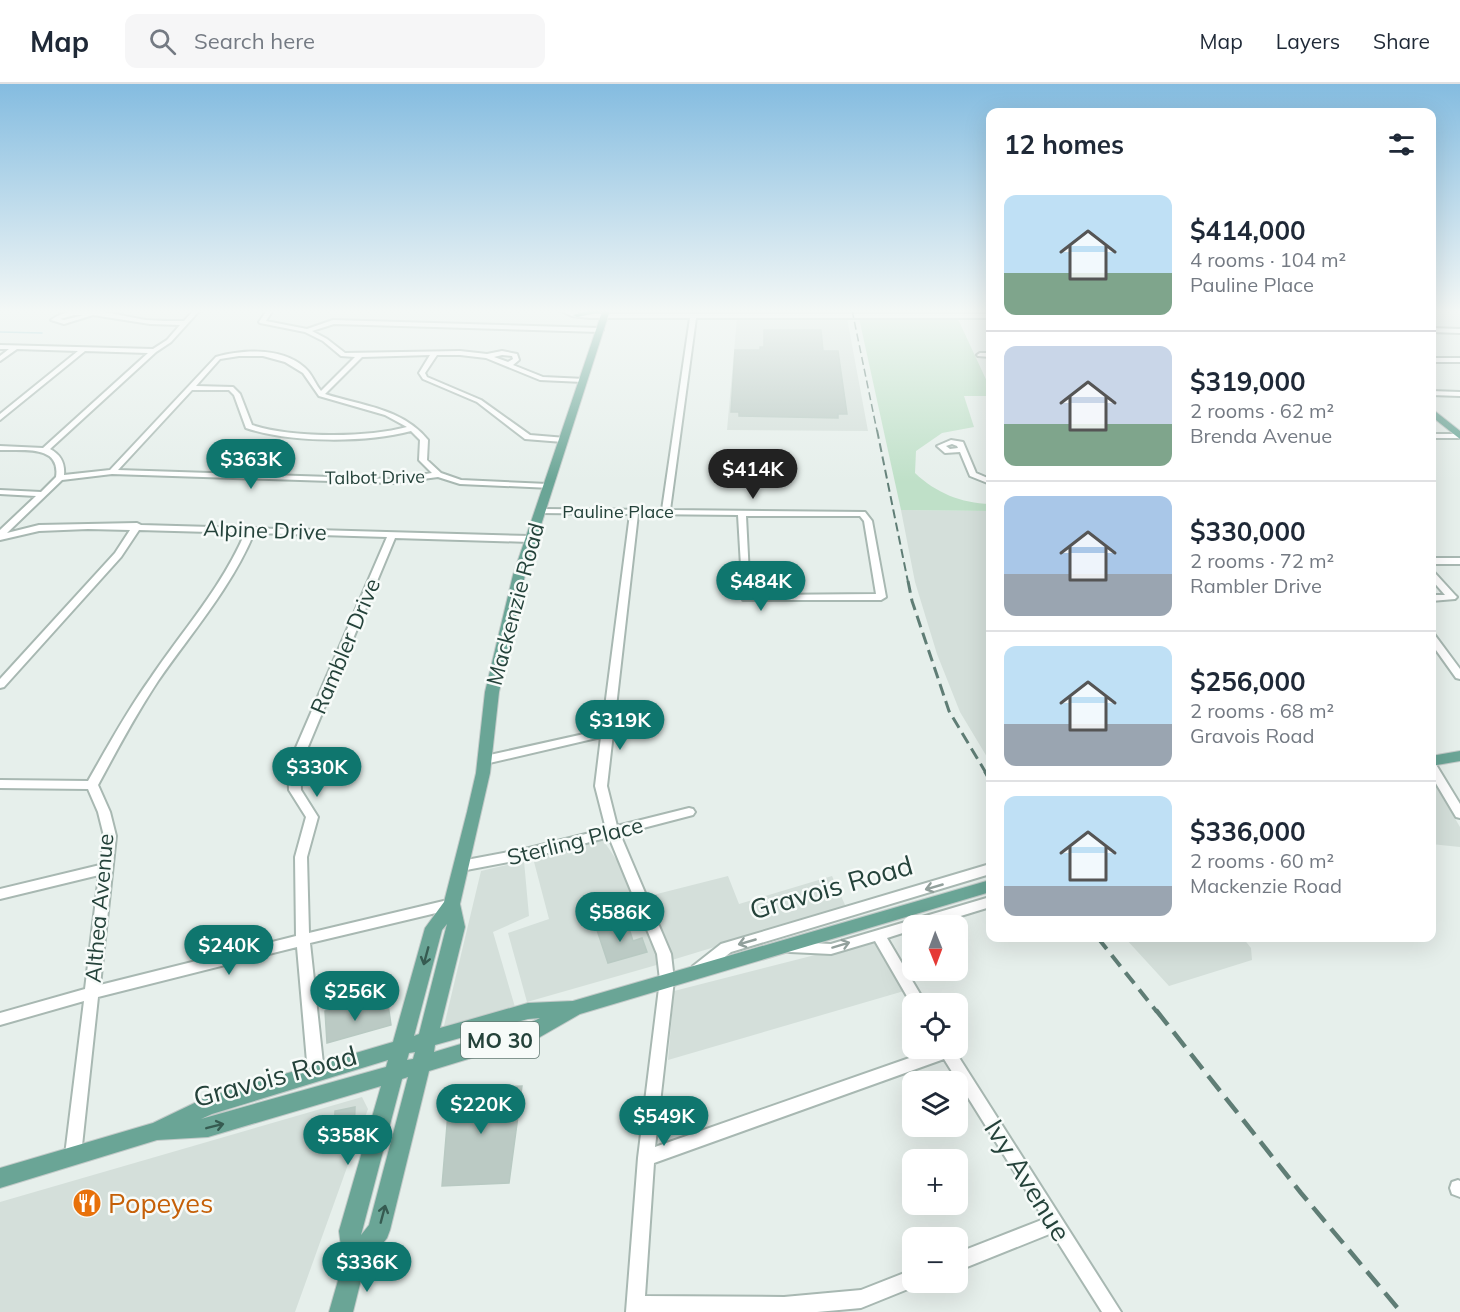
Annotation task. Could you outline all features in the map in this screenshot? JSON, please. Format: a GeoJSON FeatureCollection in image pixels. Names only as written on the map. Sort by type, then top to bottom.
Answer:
{"type":"FeatureCollection","features":[{"type":"Feature","properties":{"kind":"main road","name":"Mackenzie Road"},"geometry":{"type":"LineString","coordinates":[[354,1263],[379,1230],[456,927],[452,904],[484,760],[495,676],[530,540],[587,367]]}},
{"type":"Feature","properties":{"kind":"main road"},"geometry":{"type":"LineString","coordinates":[[1436,415],[1460,436]]}},
{"type":"Feature","properties":{"kind":"main road"},"geometry":{"type":"LineString","coordinates":[[1436,760],[1460,756]]}},
{"type":"Feature","properties":{"kind":"main road","name":"Gravois Road"},"geometry":{"type":"LineString","coordinates":[[157,1131],[208,1128],[533,1031],[575,1008],[986,887]]}},
{"type":"Feature","properties":{"kind":"main road","name":"Mackenzie Road"},"geometry":{"type":"LineString","coordinates":[[341,1312],[354,1263],[350,1231],[434,928],[452,904]]}},
{"type":"Feature","properties":{"kind":"main road","name":"Gravois Road"},"geometry":{"type":"LineString","coordinates":[[0,1178],[157,1131],[207,1106],[400,1048],[528,1011],[575,1008]]}},
{"type":"Feature","properties":{"kind":"street"},"geometry":{"type":"LineString","coordinates":[[0,418],[62,367]]}},
{"type":"Feature","properties":{"kind":"street"},"geometry":{"type":"LineString","coordinates":[[45,450],[136,367]]}},
{"type":"Feature","properties":{"kind":"street"},"geometry":{"type":"LineString","coordinates":[[112,472],[210,367]]}},
{"type":"Feature","properties":{"kind":"street"},"geometry":{"type":"LineString","coordinates":[[294,367],[306,373],[321,395],[370,407],[413,428],[424,440],[423,460],[438,475],[469,483],[548,486]]}},
{"type":"Feature","properties":{"kind":"street"},"geometry":{"type":"LineString","coordinates":[[321,395],[348,367]]}},
{"type":"Feature","properties":{"kind":"street"},"geometry":{"type":"LineString","coordinates":[[424,367],[422,373],[425,378],[479,401],[528,437],[563,440]]}},
{"type":"Feature","properties":{"kind":"street"},"geometry":{"type":"LineString","coordinates":[[514,367],[542,379],[583,380]]}},
{"type":"Feature","properties":{"kind":"street"},"geometry":{"type":"LineString","coordinates":[[666,510],[686,367]]}},
{"type":"Feature","properties":{"kind":"street"},"geometry":{"type":"LineString","coordinates":[[192,388],[231,388],[237,394],[249,426],[255,430],[289,434],[374,436],[413,428]]}},
{"type":"Feature","properties":{"kind":"street"},"geometry":{"type":"LineString","coordinates":[[1436,393],[1460,394]]}},
{"type":"Feature","properties":{"kind":"street"},"geometry":{"type":"LineString","coordinates":[[1436,436],[1460,436]]}},
{"type":"Feature","properties":{"kind":"street"},"geometry":{"type":"LineString","coordinates":[[0,448],[45,450],[58,458],[62,469],[60,478],[0,537]]}},
{"type":"Feature","properties":{"kind":"street"},"geometry":{"type":"LineString","coordinates":[[962,450],[972,474],[986,480]]}},
{"type":"Feature","properties":{"kind":"street","name":"Talbot Drive"},"geometry":{"type":"LineString","coordinates":[[60,478],[112,472],[384,481],[438,475]]}},
{"type":"Feature","properties":{"kind":"street"},"geometry":{"type":"LineString","coordinates":[[0,492],[42,494]]}},
{"type":"Feature","properties":{"kind":"street","name":"Pauline Place"},"geometry":{"type":"LineString","coordinates":[[540,511],[666,510],[742,514],[862,514],[868,521],[882,597],[746,598],[742,514]]}},
{"type":"Feature","properties":{"kind":"street"},"geometry":{"type":"LineString","coordinates":[[634,511],[602,786],[613,833],[664,954],[667,981],[646,1158],[635,1309],[784,1306],[861,1299],[902,1283]]}},
{"type":"Feature","properties":{"kind":"street"},"geometry":{"type":"LineString","coordinates":[[0,685],[118,555],[137,526]]}},
{"type":"Feature","properties":{"kind":"street","name":"Alpine Drive"},"geometry":{"type":"LineString","coordinates":[[0,537],[39,528],[137,526],[530,540]]}},
{"type":"Feature","properties":{"kind":"street"},"geometry":{"type":"LineString","coordinates":[[0,784],[92,785],[162,668],[216,599],[239,560],[251,530]]}},
{"type":"Feature","properties":{"kind":"street","name":"Rambler Drive"},"geometry":{"type":"LineString","coordinates":[[316,1073],[303,941],[301,857],[312,817],[295,790],[294,766],[392,535]]}},
{"type":"Feature","properties":{"kind":"street"},"geometry":{"type":"LineString","coordinates":[[1436,561],[1460,561]]}},
{"type":"Feature","properties":{"kind":"street"},"geometry":{"type":"LineString","coordinates":[[1436,579],[1452,597],[1436,598]]}},
{"type":"Feature","properties":{"kind":"street"},"geometry":{"type":"LineString","coordinates":[[1436,643],[1460,676]]}},
{"type":"Feature","properties":{"kind":"street"},"geometry":{"type":"LineString","coordinates":[[484,760],[608,732]]}},
{"type":"Feature","properties":{"kind":"street"},"geometry":{"type":"LineString","coordinates":[[1436,774],[1460,814]]}},
{"type":"Feature","properties":{"kind":"street","name":"Althea Avenue"},"geometry":{"type":"LineString","coordinates":[[73,1155],[110,836],[104,812],[92,785]]}},
{"type":"Feature","properties":{"kind":"street","name":"Sterling Place"},"geometry":{"type":"LineString","coordinates":[[461,866],[525,854],[689,812]]}},
{"type":"Feature","properties":{"kind":"street"},"geometry":{"type":"LineString","coordinates":[[0,894],[105,869]]}},
{"type":"Feature","properties":{"kind":"street","name":"Gravois Road"},"geometry":{"type":"LineString","coordinates":[[695,972],[726,948],[986,870]]}},
{"type":"Feature","properties":{"kind":"street","name":"Gravois Road"},"geometry":{"type":"LineString","coordinates":[[783,946],[831,949],[986,903]]}},
{"type":"Feature","properties":{"kind":"street"},"geometry":{"type":"LineString","coordinates":[[0,1020],[92,993],[452,904]]}},
{"type":"Feature","properties":{"kind":"street"},"geometry":{"type":"LineString","coordinates":[[878,935],[912,993]]}},
{"type":"Feature","properties":{"kind":"street"},"geometry":{"type":"LineString","coordinates":[[646,1158],[921,1059]]}},
{"type":"Feature","properties":{"kind":"street","name":"Ivy Avenue"},"geometry":{"type":"LineString","coordinates":[[952,1059],[1112,1312]]}},
{"type":"Feature","properties":{"kind":"street"},"geometry":{"type":"LineString","coordinates":[[968,1258],[1055,1223]]}},
{"type":"Feature","properties":{"kind":"shaded area"},"geometry":{"type":"Polygon","coordinates":[[[733,367],[856,367],[868,431],[727,430],[733,367]]]}},
{"type":"Feature","properties":{"kind":"shaded area"},"geometry":{"type":"Polygon","coordinates":[[[901,510],[986,511],[986,755],[960,712],[937,654],[915,582],[901,510]]]}},
{"type":"Feature","properties":{"kind":"shaded area"},"geometry":{"type":"Polygon","coordinates":[[[1436,786],[1460,827],[1460,847],[1436,845],[1436,786]]]}},
{"type":"Feature","properties":{"kind":"shaded area"},"geometry":{"type":"Polygon","coordinates":[[[603,840],[618,862],[660,964],[527,1002],[508,933],[549,919],[533,858],[603,840]]]}},
{"type":"Feature","properties":{"kind":"shaded area"},"geometry":{"type":"Polygon","coordinates":[[[524,861],[529,916],[493,932],[515,1007],[444,1026],[481,871],[524,861]]]}},
{"type":"Feature","properties":{"kind":"shaded area"},"geometry":{"type":"Polygon","coordinates":[[[728,876],[739,904],[832,876],[846,907],[672,960],[649,896],[728,876]]]}},
{"type":"Feature","properties":{"kind":"shaded area"},"geometry":{"type":"Polygon","coordinates":[[[874,940],[904,991],[668,1060],[674,991],[874,940]]]}},
{"type":"Feature","properties":{"kind":"shaded area"},"geometry":{"type":"Polygon","coordinates":[[[1129,942],[1246,942],[1251,948],[1252,960],[1169,986],[1129,942]]]}},
{"type":"Feature","properties":{"kind":"shaded area"},"geometry":{"type":"Polygon","coordinates":[[[362,1097],[368,1109],[295,1312],[0,1312],[0,1202],[362,1097]]]}},
{"type":"Feature","properties":{"kind":"green space"},"geometry":{"type":"Polygon","coordinates":[[[870,367],[980,367],[986,379],[986,396],[964,396],[974,427],[942,433],[916,451],[915,473],[950,496],[969,502],[986,504],[986,511],[901,510],[870,367]]]}},
{"type":"Feature","properties":{"kind":"building"},"geometry":{"type":"Polygon","coordinates":[[[734,367],[840,367],[847,414],[838,414],[838,418],[739,416],[739,412],[731,412],[734,367]]]}},
{"type":"Feature","properties":{"kind":"building"},"geometry":{"type":"Polygon","coordinates":[[[627,922],[633,941],[642,938],[647,952],[608,963],[597,930],[627,922]]]}},
{"type":"Feature","properties":{"kind":"building"},"geometry":{"type":"Polygon","coordinates":[[[388,1004],[391,1025],[327,1043],[325,1011],[348,1005],[349,1014],[388,1004]]]}},
{"type":"Feature","properties":{"kind":"building"},"geometry":{"type":"Polygon","coordinates":[[[522,1086],[509,1183],[442,1186],[450,1089],[522,1086]]]}},
{"type":"Feature","properties":{"kind":"building"},"geometry":{"type":"Polygon","coordinates":[[[355,1107],[354,1138],[334,1143],[335,1111],[355,1107]]]}},
{"type":"Feature","properties":{"kind":"railway"},"geometry":{"type":"LineString","coordinates":[[864,367],[877,431]]}},
{"type":"Feature","properties":{"kind":"railway"},"geometry":{"type":"LineString","coordinates":[[877,430],[908,582]]}},
{"type":"Feature","properties":{"kind":"railway"},"geometry":{"type":"LineString","coordinates":[[908,581],[912,601],[949,711],[986,773]]}},
{"type":"Feature","properties":{"kind":"railway"},"geometry":{"type":"LineString","coordinates":[[1101,942],[1157,1012]]}},
{"type":"Feature","properties":{"kind":"railway"},"geometry":{"type":"LineString","coordinates":[[1156,1010],[1301,1193],[1401,1312]]}},
{"type":"Feature","properties":{"kind":"place","name":"Popeyes"},"geometry":{"type":"Point","coordinates":[87,1203]}}]}
